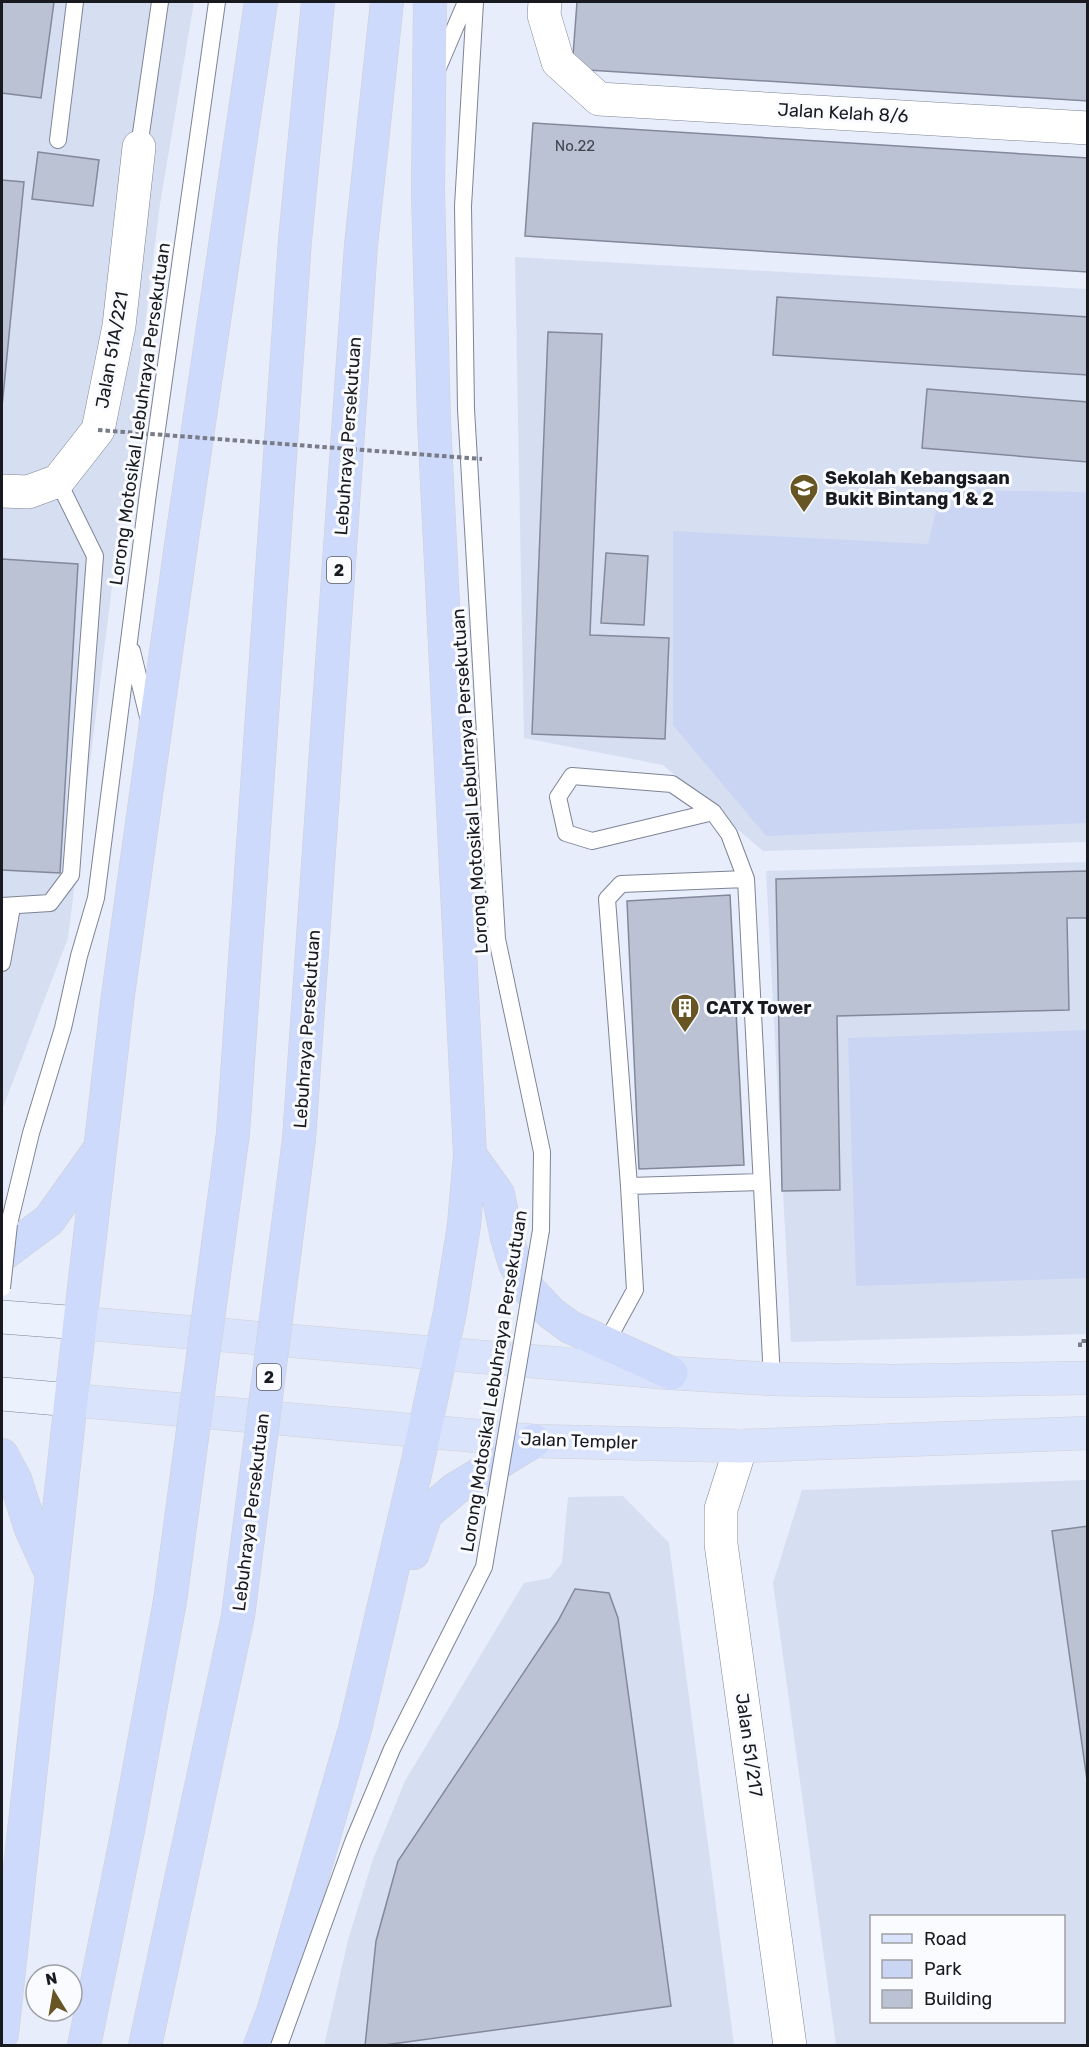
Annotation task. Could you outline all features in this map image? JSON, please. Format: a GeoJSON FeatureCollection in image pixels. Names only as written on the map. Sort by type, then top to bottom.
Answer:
{"type":"FeatureCollection","features":[{"type":"Feature","properties":{"kind":"highway"},"geometry":{"type":"LineString","coordinates":[[2,2034],[119,984],[261,2]]}},
{"type":"Feature","properties":{"kind":"highway"},"geometry":{"type":"LineString","coordinates":[[84,2046],[128,1830],[170,1601],[233,1133],[295,240],[318,2]]}},
{"type":"Feature","properties":{"kind":"highway","name":"Lebuhraya Persekutuan"},"geometry":{"type":"LineString","coordinates":[[146,2046],[238,1616],[299,1139],[362,245],[387,2]]}},
{"type":"Feature","properties":{"kind":"highway"},"geometry":{"type":"LineString","coordinates":[[355,1729],[441,1354],[464,1225],[470,1155],[434,421],[428,93],[430,2]]}},
{"type":"Feature","properties":{"kind":"highway"},"geometry":{"type":"LineString","coordinates":[[2,1255],[49,1220],[101,1146]]}},
{"type":"Feature","properties":{"kind":"highway"},"geometry":{"type":"LineString","coordinates":[[470,1155],[498,1194],[515,1264],[530,1291],[551,1313],[570,1327],[671,1373]]}},
{"type":"Feature","properties":{"kind":"highway"},"geometry":{"type":"LineString","coordinates":[[260,2046],[273,2012],[355,1729],[426,1514],[455,1489],[534,1441]]}},
{"type":"Feature","properties":{"kind":"highway"},"geometry":{"type":"LineString","coordinates":[[2,1455],[15,1479],[31,1529],[52,1575]]}},
{"type":"Feature","properties":{"kind":"main road"},"geometry":{"type":"LineString","coordinates":[[2,1317],[772,1380],[1088,1378]]}},
{"type":"Feature","properties":{"kind":"main road"},"geometry":{"type":"LineString","coordinates":[[2,1394],[71,1400]]}},
{"type":"Feature","properties":{"kind":"main road","name":"Jalan Templer"},"geometry":{"type":"LineString","coordinates":[[71,1400],[534,1441],[741,1446],[1088,1433]]}},
{"type":"Feature","properties":{"kind":"street","name":"Jalan Kelah 8/6"},"geometry":{"type":"LineString","coordinates":[[545,2],[544,15],[558,62],[599,99],[1088,128]]}},
{"type":"Feature","properties":{"kind":"street","name":"Jalan 51A/221"},"geometry":{"type":"LineString","coordinates":[[58,481],[102,434],[119,326],[139,147]]}},
{"type":"Feature","properties":{"kind":"street"},"geometry":{"type":"LineString","coordinates":[[2,491],[28,492],[58,481]]}},
{"type":"Feature","properties":{"kind":"street","name":"Jalan 51/217"},"geometry":{"type":"LineString","coordinates":[[741,1446],[721,1509],[721,1544],[790,2046]]}},
{"type":"Feature","properties":{"kind":"lane"},"geometry":{"type":"LineString","coordinates":[[58,140],[75,2]]}},
{"type":"Feature","properties":{"kind":"lane"},"geometry":{"type":"LineString","coordinates":[[139,147],[160,2]]}},
{"type":"Feature","properties":{"kind":"lane","name":"Lorong Motosikal Lebuhraya Persekutuan"},"geometry":{"type":"LineString","coordinates":[[2,1288],[9,1224],[31,1133],[63,1028],[79,956],[96,897],[148,493],[217,2]]}},
{"type":"Feature","properties":{"kind":"lane"},"geometry":{"type":"LineString","coordinates":[[428,93],[466,2]]}},
{"type":"Feature","properties":{"kind":"lane","name":"Lorong Motosikal Lebuhraya Persekutuan"},"geometry":{"type":"LineString","coordinates":[[279,2046],[354,1842],[392,1749],[484,1567],[541,1230],[542,1152],[497,939],[466,409],[463,206],[475,2]]}},
{"type":"Feature","properties":{"kind":"lane"},"geometry":{"type":"LineString","coordinates":[[2,963],[7,907],[51,903],[71,875],[95,556],[58,481]]}},
{"type":"Feature","properties":{"kind":"lane"},"geometry":{"type":"LineString","coordinates":[[130,641],[154,741]]}},
{"type":"Feature","properties":{"kind":"lane"},"geometry":{"type":"LineString","coordinates":[[713,812],[592,841],[566,833],[558,797],[572,776],[672,784],[713,812],[729,834],[746,879],[772,1380]]}},
{"type":"Feature","properties":{"kind":"lane"},"geometry":{"type":"LineString","coordinates":[[606,1343],[635,1290],[607,899],[621,884],[746,879]]}},
{"type":"Feature","properties":{"kind":"lane"},"geometry":{"type":"LineString","coordinates":[[629,1186],[761,1182]]}},
{"type":"Feature","properties":{"kind":"lane"},"geometry":{"type":"LineString","coordinates":[[266,2046],[273,2012]]}},
{"type":"Feature","properties":{"kind":"path"},"geometry":{"type":"LineString","coordinates":[[102,434],[482,459]]}},
{"type":"Feature","properties":{"kind":"path"},"geometry":{"type":"LineString","coordinates":[[1080,1341],[1088,1341]]}},
{"type":"Feature","properties":{"kind":"shaded area"},"geometry":{"type":"Polygon","coordinates":[[[2,2],[194,2],[160,204],[68,938],[2,1110],[2,2]]]}},
{"type":"Feature","properties":{"kind":"shaded area","name":"Sekolah Kebangsaan Bukit Bintang 1 & 2"},"geometry":{"type":"Polygon","coordinates":[[[515,257],[1087,289],[1087,842],[763,851],[663,765],[524,738],[515,257]]]}},
{"type":"Feature","properties":{"kind":"shaded area"},"geometry":{"type":"Polygon","coordinates":[[[1087,862],[1087,1334],[791,1342],[766,871],[1087,862]]]}},
{"type":"Feature","properties":{"kind":"shaded area"},"geometry":{"type":"Polygon","coordinates":[[[1087,1480],[1087,2045],[836,2045],[773,1583],[802,1490],[1087,1480]]]}},
{"type":"Feature","properties":{"kind":"shaded area"},"geometry":{"type":"Polygon","coordinates":[[[623,1496],[669,1543],[734,2045],[324,2046],[348,1940],[373,1859],[405,1781],[524,1583],[550,1578],[562,1563],[568,1497],[623,1496]]]}},
{"type":"Feature","properties":{"kind":"green space"},"geometry":{"type":"Polygon","coordinates":[[[941,490],[1087,492],[1087,823],[766,836],[673,725],[673,531],[928,544],[941,490]]]}},
{"type":"Feature","properties":{"kind":"green space"},"geometry":{"type":"Polygon","coordinates":[[[1087,1030],[1087,1278],[856,1286],[848,1038],[1087,1030]]]}},
{"type":"Feature","properties":{"kind":"building"},"geometry":{"type":"Polygon","coordinates":[[[2,2],[54,2],[41,98],[2,93],[2,2]]]}},
{"type":"Feature","properties":{"kind":"building"},"geometry":{"type":"Polygon","coordinates":[[[577,2],[1088,2],[1088,101],[572,69],[577,2]]]}},
{"type":"Feature","properties":{"kind":"building"},"geometry":{"type":"Polygon","coordinates":[[[533,123],[1088,158],[1088,272],[525,236],[533,123]]]}},
{"type":"Feature","properties":{"kind":"building"},"geometry":{"type":"Polygon","coordinates":[[[38,152],[99,160],[93,206],[32,199],[38,152]]]}},
{"type":"Feature","properties":{"kind":"building"},"geometry":{"type":"Polygon","coordinates":[[[2,180],[24,182],[2,407],[2,180]]]}},
{"type":"Feature","properties":{"kind":"building"},"geometry":{"type":"Polygon","coordinates":[[[777,297],[1088,317],[1088,375],[773,355],[777,297]]]}},
{"type":"Feature","properties":{"kind":"building"},"geometry":{"type":"Polygon","coordinates":[[[548,332],[602,334],[590,635],[669,638],[665,739],[532,734],[548,332]]]}},
{"type":"Feature","properties":{"kind":"building"},"geometry":{"type":"Polygon","coordinates":[[[927,389],[1088,402],[1088,462],[922,448],[927,389]]]}},
{"type":"Feature","properties":{"kind":"building"},"geometry":{"type":"Polygon","coordinates":[[[606,553],[648,556],[644,625],[601,623],[606,553]]]}},
{"type":"Feature","properties":{"kind":"building"},"geometry":{"type":"Polygon","coordinates":[[[2,559],[78,564],[60,873],[2,870],[2,559]]]}},
{"type":"Feature","properties":{"kind":"building"},"geometry":{"type":"Polygon","coordinates":[[[1088,871],[1088,918],[1067,918],[1069,1010],[837,1016],[840,1190],[782,1191],[776,879],[1088,871]]]}},
{"type":"Feature","properties":{"kind":"building","name":"CATX Tower"},"geometry":{"type":"Polygon","coordinates":[[[730,895],[744,1165],[639,1169],[627,901],[730,895]]]}},
{"type":"Feature","properties":{"kind":"building"},"geometry":{"type":"Polygon","coordinates":[[[1088,1526],[1088,1787],[1052,1531],[1088,1526]]]}},
{"type":"Feature","properties":{"kind":"building"},"geometry":{"type":"Polygon","coordinates":[[[575,1589],[609,1593],[618,1618],[671,2006],[365,2046],[376,1941],[398,1861],[558,1621],[575,1589]]]}},
{"type":"Feature","properties":{"kind":"place","name":"Sekolah Kebangsaan Bukit Bintang 1 & 2"},"geometry":{"type":"Point","coordinates":[804,514]}},
{"type":"Feature","properties":{"kind":"place","name":"CATX Tower"},"geometry":{"type":"Point","coordinates":[685,1034]}}]}
